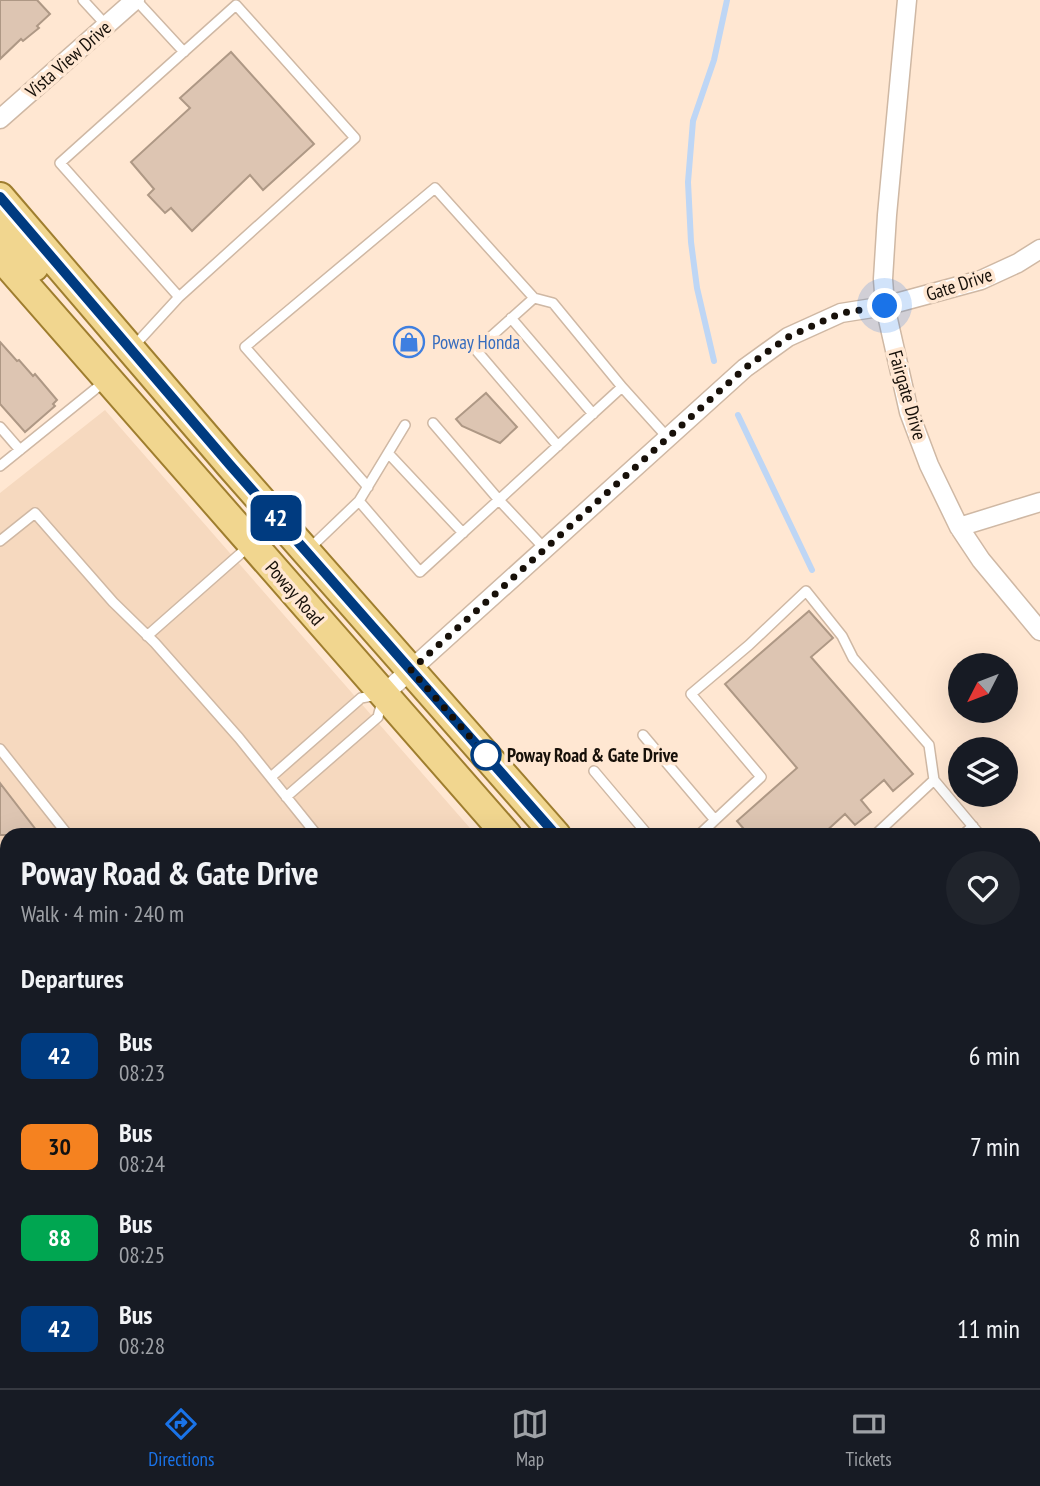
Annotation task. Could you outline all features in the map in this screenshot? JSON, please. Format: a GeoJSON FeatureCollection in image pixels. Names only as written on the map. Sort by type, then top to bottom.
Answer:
{"type":"FeatureCollection","features":[{"type":"Feature","properties":{"kind":"main road","name":"Poway Road"},"geometry":{"type":"LineString","coordinates":[[0,197],[230,465],[550,828]]}},
{"type":"Feature","properties":{"kind":"main road"},"geometry":{"type":"LineString","coordinates":[[0,230],[104,346],[110,350],[130,349]]}},
{"type":"Feature","properties":{"kind":"main road","name":"Poway Road"},"geometry":{"type":"LineString","coordinates":[[0,256],[501,828]]}},
{"type":"Feature","properties":{"kind":"main road"},"geometry":{"type":"LineString","coordinates":[[108,379],[123,370],[132,372],[202,448],[230,465]]}},
{"type":"Feature","properties":{"kind":"street","name":"Vista View Drive"},"geometry":{"type":"LineString","coordinates":[[0,119],[136,0]]}},
{"type":"Feature","properties":{"kind":"street","name":"Fairgate Drive"},"geometry":{"type":"LineString","coordinates":[[907,0],[887,215],[883,279],[885,306],[909,412],[929,465],[959,527],[981,560],[1040,631]]}},
{"type":"Feature","properties":{"kind":"street","name":"Gate Drive"},"geometry":{"type":"LineString","coordinates":[[384,694],[745,368],[788,337],[841,313],[885,306],[981,280],[1018,263],[1040,249]]}},
{"type":"Feature","properties":{"kind":"street"},"geometry":{"type":"LineString","coordinates":[[959,527],[1040,502]]}},
{"type":"Feature","properties":{"kind":"lane"},"geometry":{"type":"LineString","coordinates":[[83,0],[106,26]]}},
{"type":"Feature","properties":{"kind":"lane"},"geometry":{"type":"LineString","coordinates":[[136,0],[184,52]]}},
{"type":"Feature","properties":{"kind":"lane"},"geometry":{"type":"LineString","coordinates":[[130,349],[179,296],[355,138],[236,5],[60,163],[179,296]]}},
{"type":"Feature","properties":{"kind":"lane"},"geometry":{"type":"LineString","coordinates":[[368,486],[245,347],[435,188],[534,298],[553,303],[668,438]]}},
{"type":"Feature","properties":{"kind":"lane"},"geometry":{"type":"LineString","coordinates":[[534,298],[476,349],[558,446]]}},
{"type":"Feature","properties":{"kind":"lane"},"geometry":{"type":"LineString","coordinates":[[511,318],[593,414]]}},
{"type":"Feature","properties":{"kind":"lane"},"geometry":{"type":"LineString","coordinates":[[0,466],[108,379]]}},
{"type":"Feature","properties":{"kind":"lane"},"geometry":{"type":"LineString","coordinates":[[359,500],[420,572],[622,387]]}},
{"type":"Feature","properties":{"kind":"lane"},"geometry":{"type":"LineString","coordinates":[[433,424],[545,549]]}},
{"type":"Feature","properties":{"kind":"lane"},"geometry":{"type":"LineString","coordinates":[[306,551],[359,500],[405,425]]}},
{"type":"Feature","properties":{"kind":"lane"},"geometry":{"type":"LineString","coordinates":[[0,427],[20,450]]}},
{"type":"Feature","properties":{"kind":"lane"},"geometry":{"type":"LineString","coordinates":[[388,453],[463,533]]}},
{"type":"Feature","properties":{"kind":"lane"},"geometry":{"type":"LineString","coordinates":[[0,541],[35,513],[239,738],[311,828]]}},
{"type":"Feature","properties":{"kind":"lane"},"geometry":{"type":"LineString","coordinates":[[147,636],[252,544]]}},
{"type":"Feature","properties":{"kind":"lane"},"geometry":{"type":"LineString","coordinates":[[709,828],[761,777],[691,694],[749,645],[806,591],[842,636],[853,658],[929,745],[934,780],[973,826],[971,828]]}},
{"type":"Feature","properties":{"kind":"lane"},"geometry":{"type":"LineString","coordinates":[[271,777],[361,698],[384,694],[378,717],[286,797]]}},
{"type":"Feature","properties":{"kind":"lane"},"geometry":{"type":"LineString","coordinates":[[643,735],[715,820]]}},
{"type":"Feature","properties":{"kind":"lane"},"geometry":{"type":"LineString","coordinates":[[0,749],[62,828]]}},
{"type":"Feature","properties":{"kind":"lane"},"geometry":{"type":"LineString","coordinates":[[594,771],[642,828]]}},
{"type":"Feature","properties":{"kind":"lane"},"geometry":{"type":"LineString","coordinates":[[883,828],[934,780]]}},
{"type":"Feature","properties":{"kind":"shaded area"},"geometry":{"type":"Polygon","coordinates":[[[105,410],[470,828],[0,828],[0,493],[105,410]]]}},
{"type":"Feature","properties":{"kind":"building"},"geometry":{"type":"Polygon","coordinates":[[[0,0],[37,0],[50,14],[37,26],[39,28],[23,41],[21,39],[0,59],[0,0]]]}},
{"type":"Feature","properties":{"kind":"building"},"geometry":{"type":"Polygon","coordinates":[[[231,52],[314,144],[263,190],[250,175],[192,231],[171,208],[165,213],[148,195],[154,189],[131,162],[190,108],[180,98],[231,52]]]}},
{"type":"Feature","properties":{"kind":"building"},"geometry":{"type":"Polygon","coordinates":[[[0,342],[33,376],[35,374],[57,400],[53,404],[55,406],[25,432],[0,404],[0,342]]]}},
{"type":"Feature","properties":{"kind":"building"},"geometry":{"type":"Polygon","coordinates":[[[486,393],[517,427],[500,443],[462,426],[456,419],[486,393]]]}},
{"type":"Feature","properties":{"kind":"building"},"geometry":{"type":"Polygon","coordinates":[[[809,611],[833,638],[811,657],[913,774],[893,791],[884,780],[861,800],[871,812],[855,825],[845,814],[830,828],[743,828],[737,821],[797,768],[725,684],[809,611]]]}},
{"type":"Feature","properties":{"kind":"building"},"geometry":{"type":"Polygon","coordinates":[[[0,783],[35,828],[0,828],[0,783]]]}},
{"type":"Feature","properties":{"kind":"waterway"},"geometry":{"type":"LineString","coordinates":[[714,361],[697,288],[688,182],[693,121],[714,60],[727,0]]}},
{"type":"Feature","properties":{"kind":"waterway"},"geometry":{"type":"LineString","coordinates":[[738,415],[812,570]]}},
{"type":"Feature","properties":{"kind":"bus line","name":"42"},"geometry":{"type":"LineString","coordinates":[[0,197],[230,465],[550,828]]}},
{"type":"Feature","properties":{"kind":"place","name":"Poway Honda"},"geometry":{"type":"Point","coordinates":[409,342]}},
{"type":"Feature","properties":{"kind":"place","name":"Poway Road & Gate Drive"},"geometry":{"type":"Point","coordinates":[486,755]}},
{"type":"Feature","properties":{"kind":"route"},"geometry":{"type":"LineString","coordinates":[[486,755],[411,670],[745,368],[788,337],[841,313],[885,306]]}}]}
